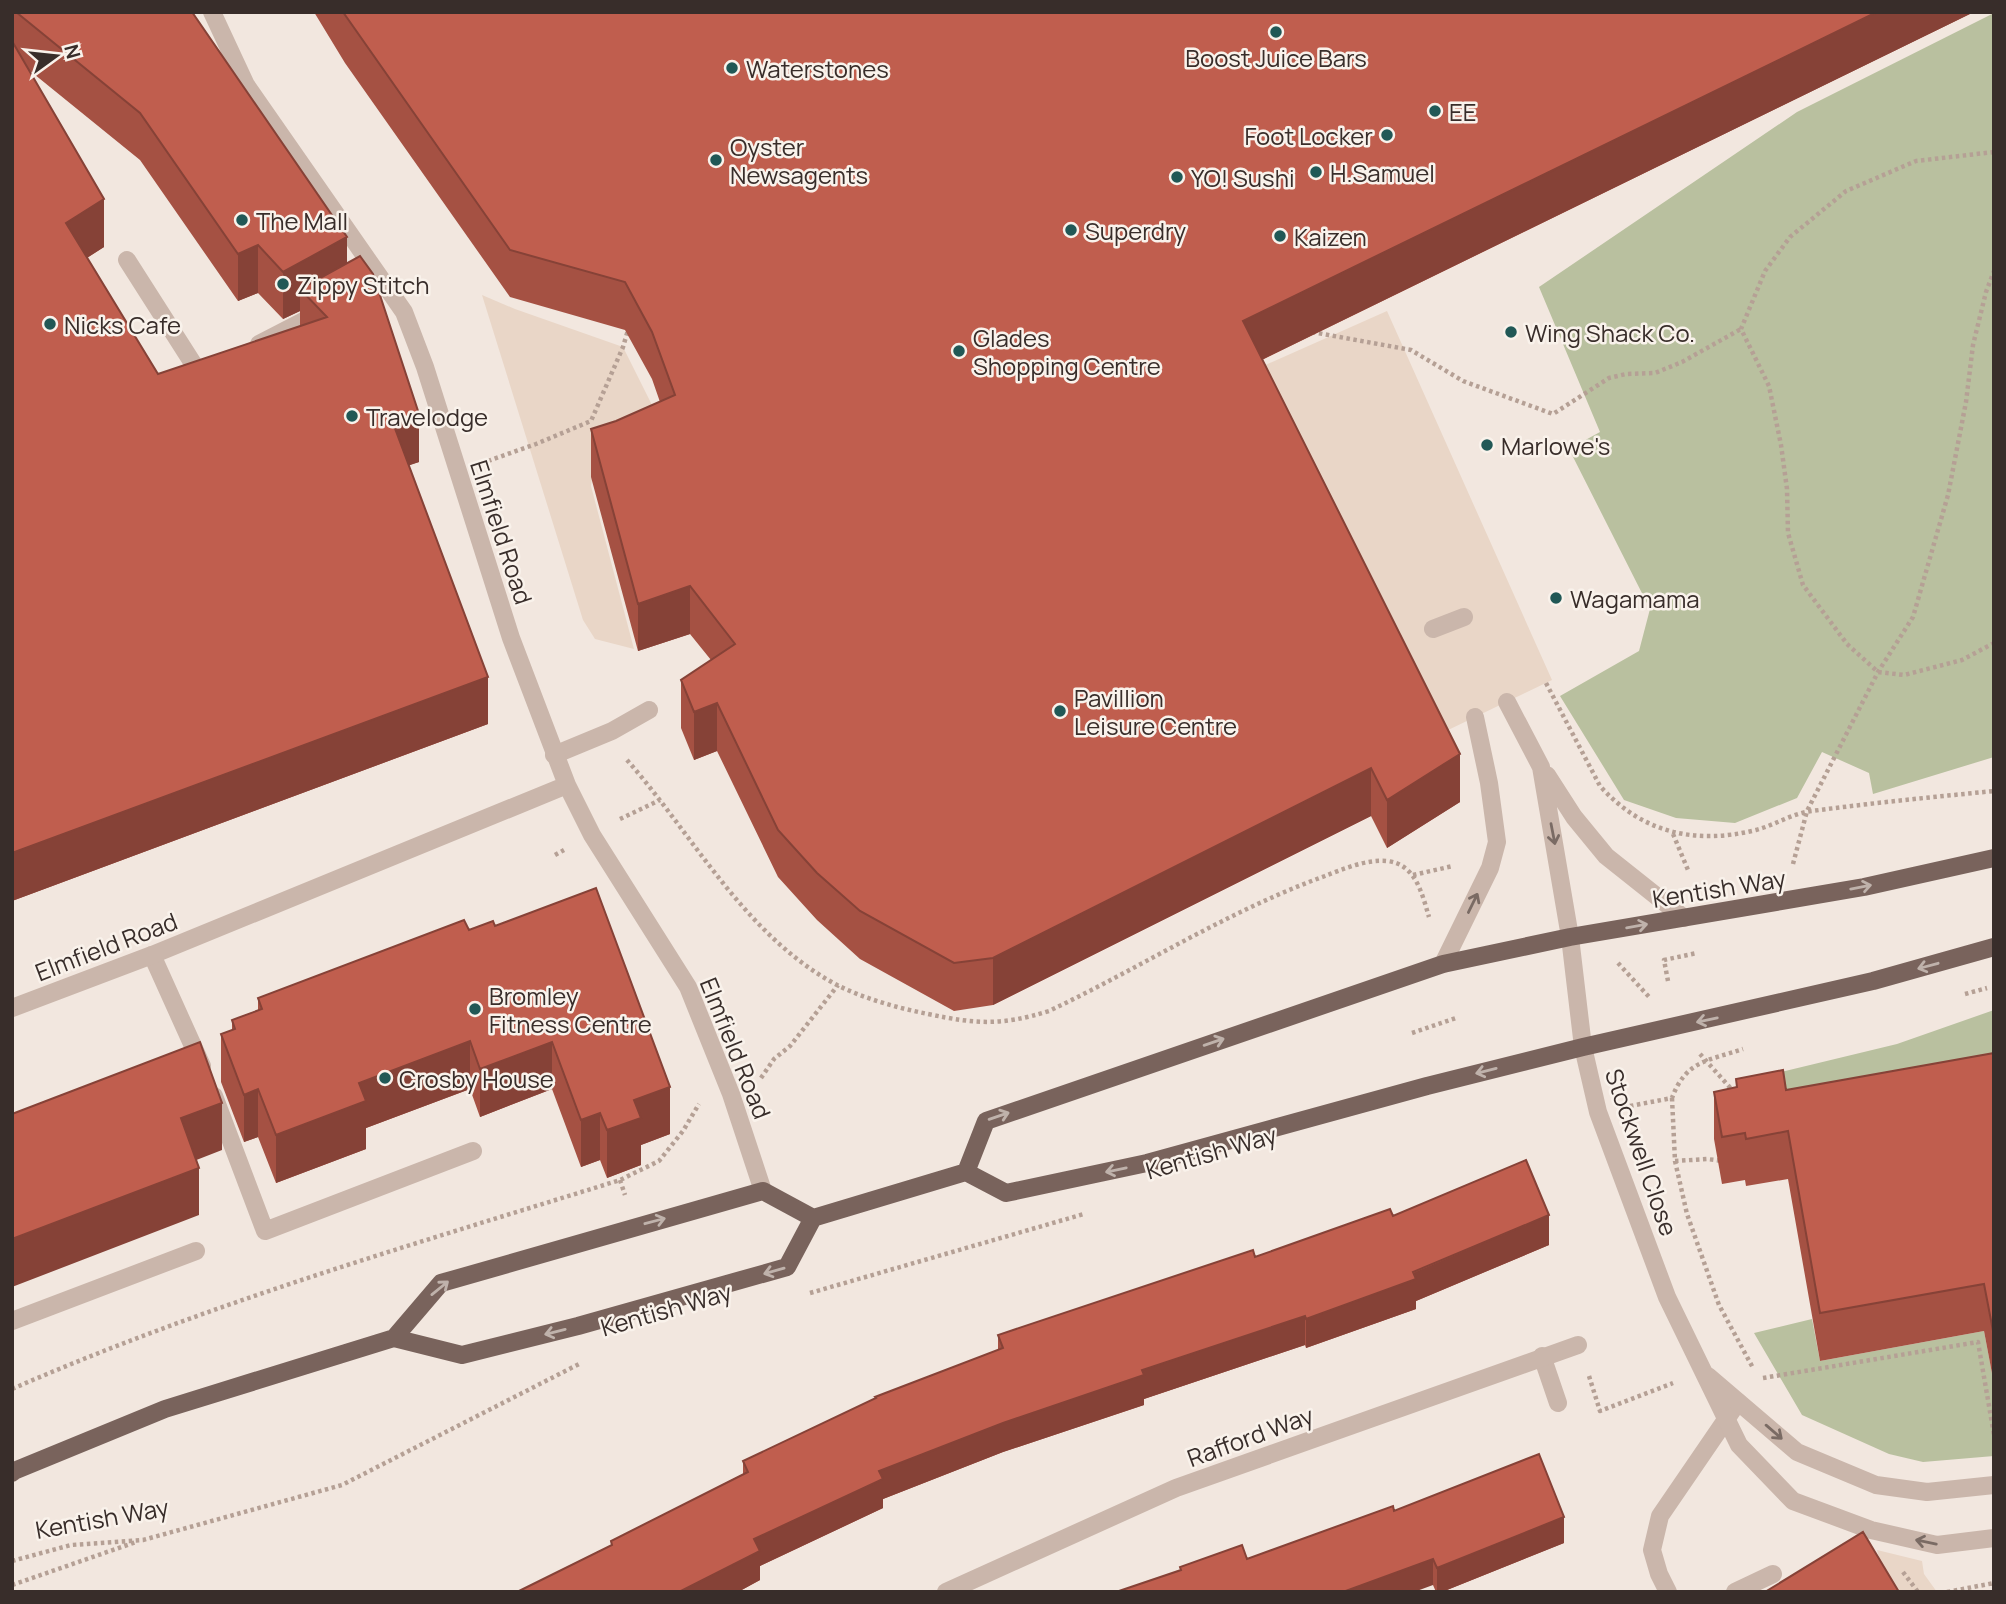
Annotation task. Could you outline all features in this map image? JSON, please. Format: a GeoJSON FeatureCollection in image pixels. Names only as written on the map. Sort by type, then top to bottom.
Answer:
{"type":"FeatureCollection","features":[{"type":"Feature","properties":{"kind":"main road","name":"Kentish Way"},"geometry":{"type":"LineString","coordinates":[[1994,858],[1783,902],[1570,937],[1443,964],[986,1121],[966,1172],[1006,1193],[1147,1163],[1427,1086],[1583,1047],[1873,981],[1994,947]]}},
{"type":"Feature","properties":{"kind":"main road"},"geometry":{"type":"LineString","coordinates":[[13,1471],[154,1412],[394,1338],[441,1283],[763,1191],[813,1219],[966,1172]]}},
{"type":"Feature","properties":{"kind":"main road","name":"Kentish Way"},"geometry":{"type":"LineString","coordinates":[[394,1338],[462,1355],[578,1326],[787,1267],[813,1219]]}},
{"type":"Feature","properties":{"kind":"street","name":"Elmfield Road"},"geometry":{"type":"LineString","coordinates":[[212,12],[246,85],[377,282],[404,312],[425,367],[511,638],[566,785],[592,835],[688,987],[731,1094],[763,1191]]}},
{"type":"Feature","properties":{"kind":"street"},"geometry":{"type":"LineString","coordinates":[[127,260],[201,376],[223,364]]}},
{"type":"Feature","properties":{"kind":"street"},"geometry":{"type":"LineString","coordinates":[[246,351],[337,303]]}},
{"type":"Feature","properties":{"kind":"street"},"geometry":{"type":"LineString","coordinates":[[1433,629],[1464,617]]}},
{"type":"Feature","properties":{"kind":"street"},"geometry":{"type":"LineString","coordinates":[[1507,702],[1541,766],[1574,817],[1606,856],[1684,918]]}},
{"type":"Feature","properties":{"kind":"street"},"geometry":{"type":"LineString","coordinates":[[554,755],[612,731],[649,710]]}},
{"type":"Feature","properties":{"kind":"street"},"geometry":{"type":"LineString","coordinates":[[1443,964],[1490,869],[1497,842],[1489,783],[1475,717]]}},
{"type":"Feature","properties":{"kind":"street","name":"Stockwell Close"},"geometry":{"type":"LineString","coordinates":[[1541,766],[1570,937],[1583,1047],[1598,1112],[1667,1297],[1739,1445],[1793,1502],[1871,1530],[1937,1545],[1994,1538]]}},
{"type":"Feature","properties":{"kind":"street","name":"Elmfield Road"},"geometry":{"type":"LineString","coordinates":[[12,1008],[152,955],[566,785]]}},
{"type":"Feature","properties":{"kind":"street"},"geometry":{"type":"LineString","coordinates":[[152,955],[195,1045],[265,1231],[473,1151]]}},
{"type":"Feature","properties":{"kind":"street"},"geometry":{"type":"LineString","coordinates":[[12,1321],[196,1251]]}},
{"type":"Feature","properties":{"kind":"street","name":"Rafford Way"},"geometry":{"type":"LineString","coordinates":[[946,1592],[1177,1488],[1578,1345]]}},
{"type":"Feature","properties":{"kind":"street"},"geometry":{"type":"LineString","coordinates":[[1542,1356],[1559,1403]]}},
{"type":"Feature","properties":{"kind":"street","name":"Stockwell Close"},"geometry":{"type":"LineString","coordinates":[[1703,1372],[1797,1452],[1876,1485],[1927,1492],[1994,1485]]}},
{"type":"Feature","properties":{"kind":"street"},"geometry":{"type":"LineString","coordinates":[[1668,1592],[1652,1550],[1660,1516],[1738,1402]]}},
{"type":"Feature","properties":{"kind":"street"},"geometry":{"type":"LineString","coordinates":[[1735,1592],[1773,1574]]}},
{"type":"Feature","properties":{"kind":"path"},"geometry":{"type":"LineString","coordinates":[[1310,332],[1411,350],[1463,382],[1553,414],[1609,378],[1626,374],[1656,373],[1741,330],[1765,271],[1790,237],[1846,191],[1916,161],[1994,152]]}},
{"type":"Feature","properties":{"kind":"path"},"geometry":{"type":"LineString","coordinates":[[1783,902],[1807,811],[1878,672],[1913,617],[1948,495],[1966,402],[1973,345],[1994,271]]}},
{"type":"Feature","properties":{"kind":"path"},"geometry":{"type":"LineString","coordinates":[[481,463],[591,421],[623,346],[631,320]]}},
{"type":"Feature","properties":{"kind":"path"},"geometry":{"type":"LineString","coordinates":[[1741,330],[1769,386],[1782,445],[1788,533],[1803,585],[1847,644],[1878,672],[1904,675],[1962,660],[1994,643]]}},
{"type":"Feature","properties":{"kind":"path"},"geometry":{"type":"LineString","coordinates":[[1546,683],[1600,786],[1612,799],[1644,823],[1673,833],[1697,836],[1731,835],[1757,830],[1807,811],[1994,791]]}},
{"type":"Feature","properties":{"kind":"path"},"geometry":{"type":"LineString","coordinates":[[626,759],[751,916],[802,962],[838,985],[899,1009],[994,1024],[1022,1020],[1086,994],[1250,905],[1343,869],[1387,861],[1413,875],[1433,930]]}},
{"type":"Feature","properties":{"kind":"path"},"geometry":{"type":"LineString","coordinates":[[620,820],[660,800]]}},
{"type":"Feature","properties":{"kind":"path"},"geometry":{"type":"LineString","coordinates":[[1673,833],[1688,870]]}},
{"type":"Feature","properties":{"kind":"path"},"geometry":{"type":"LineString","coordinates":[[1413,875],[1460,865]]}},
{"type":"Feature","properties":{"kind":"path"},"geometry":{"type":"LineString","coordinates":[[1668,981],[1664,961],[1705,951]]}},
{"type":"Feature","properties":{"kind":"path"},"geometry":{"type":"LineString","coordinates":[[756,1085],[774,1059],[790,1046],[838,985]]}},
{"type":"Feature","properties":{"kind":"path"},"geometry":{"type":"LineString","coordinates":[[1960,995],[1994,985]]}},
{"type":"Feature","properties":{"kind":"path"},"geometry":{"type":"LineString","coordinates":[[1412,1033],[1456,1018]]}},
{"type":"Feature","properties":{"kind":"path"},"geometry":{"type":"LineString","coordinates":[[1745,1048],[1692,1066],[1679,1080],[1672,1098],[1675,1161],[1687,1214],[1719,1306],[1759,1379],[1767,1386]]}},
{"type":"Feature","properties":{"kind":"path"},"geometry":{"type":"LineString","coordinates":[[1598,1112],[1672,1098]]}},
{"type":"Feature","properties":{"kind":"path"},"geometry":{"type":"LineString","coordinates":[[12,1389],[271,1289],[620,1180],[659,1161],[683,1131],[698,1104]]}},
{"type":"Feature","properties":{"kind":"path"},"geometry":{"type":"LineString","coordinates":[[1675,1161],[1707,1158],[1719,1162],[1731,1160]]}},
{"type":"Feature","properties":{"kind":"path"},"geometry":{"type":"LineString","coordinates":[[620,1180],[626,1198]]}},
{"type":"Feature","properties":{"kind":"path"},"geometry":{"type":"LineString","coordinates":[[806,1294],[1096,1211]]}},
{"type":"Feature","properties":{"kind":"path"},"geometry":{"type":"LineString","coordinates":[[1759,1379],[1978,1342],[1994,1435]]}},
{"type":"Feature","properties":{"kind":"path"},"geometry":{"type":"LineString","coordinates":[[1578,1345],[1600,1411],[1703,1372]]}},
{"type":"Feature","properties":{"kind":"path","name":"Kentish Way"},"geometry":{"type":"LineString","coordinates":[[12,1560],[71,1545],[143,1540],[342,1485],[585,1360]]}},
{"type":"Feature","properties":{"kind":"path"},"geometry":{"type":"LineString","coordinates":[[1871,1530],[1918,1592]]}},
{"type":"Feature","properties":{"kind":"path"},"geometry":{"type":"LineString","coordinates":[[12,1585],[143,1540]]}},
{"type":"Feature","properties":{"kind":"path"},"geometry":{"type":"LineString","coordinates":[[1947,1592],[1994,1583]]}},
{"type":"Feature","properties":{"kind":"green space"},"geometry":{"type":"Polygon","coordinates":[[[1994,13],[1994,757],[1873,794],[1869,773],[1822,752],[1797,798],[1735,823],[1676,818],[1624,800],[1560,696],[1639,651],[1650,609],[1569,449],[1600,432],[1539,287],[1797,112],[1994,13]]]}},
{"type":"Feature","properties":{"kind":"green space"},"geometry":{"type":"Polygon","coordinates":[[[1994,1010],[1994,1101],[1786,1138],[1773,1074],[1897,1044],[1994,1010]]]}},
{"type":"Feature","properties":{"kind":"green space"},"geometry":{"type":"Polygon","coordinates":[[[1812,1319],[1820,1361],[1984,1331],[1994,1384],[1994,1456],[1923,1462],[1889,1454],[1802,1415],[1754,1333],[1812,1319]]]}},
{"type":"Feature","properties":{"kind":"shaded area"},"geometry":{"type":"Polygon","coordinates":[[[482,295],[623,347],[667,435],[593,470],[591,486],[634,649],[595,639],[583,620],[482,295]]]}},
{"type":"Feature","properties":{"kind":"shaded area"},"geometry":{"type":"Polygon","coordinates":[[[1387,311],[1552,680],[1444,732],[1263,366],[1387,311]]]}},
{"type":"Feature","properties":{"kind":"shaded area"},"geometry":{"type":"Polygon","coordinates":[[[1877,1550],[1922,1561],[1924,1574],[1937,1592],[1890,1592],[1885,1584],[1877,1550]]]}},
{"type":"Feature","properties":{"kind":"building","name":"The Mall"},"geometry":{"type":"Polygon","coordinates":[[[16,12],[192,12],[347,237],[283,272],[258,245],[238,254],[140,113],[16,12]]]}},
{"type":"Feature","properties":{"kind":"building","name":"Glades Shopping Centre"},"geometry":{"type":"Polygon","coordinates":[[[343,12],[1877,12],[1243,321],[1460,754],[1387,800],[1371,768],[993,958],[954,963],[860,911],[817,873],[778,830],[717,703],[694,712],[681,680],[735,644],[690,586],[638,604],[591,429],[675,395],[652,332],[625,282],[510,250],[343,12]]]}},
{"type":"Feature","properties":{"kind":"building"},"geometry":{"type":"Polygon","coordinates":[[[12,41],[104,199],[66,223],[158,374],[327,317],[300,289],[360,256],[373,274],[419,414],[393,423],[488,677],[12,853],[12,41]]]}},
{"type":"Feature","properties":{"kind":"building"},"geometry":{"type":"Polygon","coordinates":[[[596,888],[670,1087],[634,1100],[641,1118],[607,1130],[600,1113],[581,1120],[552,1042],[480,1069],[470,1041],[359,1083],[366,1101],[276,1135],[258,1089],[244,1095],[221,1034],[235,1029],[232,1020],[262,1009],[258,998],[464,920],[469,930],[493,921],[495,926],[596,888]]]}},
{"type":"Feature","properties":{"kind":"building"},"geometry":{"type":"Polygon","coordinates":[[[200,1042],[222,1103],[181,1118],[199,1168],[12,1239],[12,1114],[200,1042]]]}},
{"type":"Feature","properties":{"kind":"building"},"geometry":{"type":"Polygon","coordinates":[[[1994,1053],[1994,1336],[1984,1284],[1820,1313],[1788,1131],[1746,1139],[1745,1133],[1722,1137],[1714,1092],[1737,1087],[1736,1079],[1783,1070],[1786,1090],[1994,1053]]]}},
{"type":"Feature","properties":{"kind":"building"},"geometry":{"type":"Polygon","coordinates":[[[1526,1160],[1549,1215],[1413,1272],[1416,1279],[1306,1319],[1305,1316],[1142,1370],[1144,1375],[1003,1423],[879,1471],[883,1479],[754,1539],[760,1551],[679,1592],[517,1592],[748,1472],[743,1461],[875,1397],[1003,1348],[998,1335],[1253,1250],[1255,1257],[1390,1209],[1393,1216],[1526,1160]]]}},
{"type":"Feature","properties":{"kind":"building"},"geometry":{"type":"Polygon","coordinates":[[[1539,1454],[1564,1517],[1437,1568],[1433,1559],[1343,1592],[1116,1592],[1181,1570],[1180,1567],[1242,1545],[1247,1559],[1393,1506],[1394,1511],[1539,1454]]]}},
{"type":"Feature","properties":{"kind":"building"},"geometry":{"type":"Polygon","coordinates":[[[1863,1532],[1899,1592],[1765,1592],[1863,1532]]]}},
{"type":"Feature","properties":{"kind":"place","name":"Boost Juice Bars"},"geometry":{"type":"Point","coordinates":[1276,32]}},
{"type":"Feature","properties":{"kind":"place","name":"Waterstones"},"geometry":{"type":"Point","coordinates":[732,68]}},
{"type":"Feature","properties":{"kind":"place","name":"EE"},"geometry":{"type":"Point","coordinates":[1435,111]}},
{"type":"Feature","properties":{"kind":"place","name":"Foot Locker"},"geometry":{"type":"Point","coordinates":[1387,135]}},
{"type":"Feature","properties":{"kind":"place","name":"Oyster Newsagents"},"geometry":{"type":"Point","coordinates":[716,160]}},
{"type":"Feature","properties":{"kind":"place","name":"H.Samuel"},"geometry":{"type":"Point","coordinates":[1316,172]}},
{"type":"Feature","properties":{"kind":"place","name":"YO! Sushi"},"geometry":{"type":"Point","coordinates":[1177,177]}},
{"type":"Feature","properties":{"kind":"place","name":"The Mall"},"geometry":{"type":"Point","coordinates":[242,220]}},
{"type":"Feature","properties":{"kind":"place","name":"Superdry"},"geometry":{"type":"Point","coordinates":[1071,230]}},
{"type":"Feature","properties":{"kind":"place","name":"Kaizen"},"geometry":{"type":"Point","coordinates":[1280,236]}},
{"type":"Feature","properties":{"kind":"place","name":"Zippy Stitch"},"geometry":{"type":"Point","coordinates":[283,284]}},
{"type":"Feature","properties":{"kind":"place","name":"Nicks Cafe"},"geometry":{"type":"Point","coordinates":[50,324]}},
{"type":"Feature","properties":{"kind":"place","name":"Wing Shack Co."},"geometry":{"type":"Point","coordinates":[1511,332]}},
{"type":"Feature","properties":{"kind":"place","name":"Glades Shopping Centre"},"geometry":{"type":"Point","coordinates":[959,351]}},
{"type":"Feature","properties":{"kind":"place","name":"Travelodge"},"geometry":{"type":"Point","coordinates":[352,416]}},
{"type":"Feature","properties":{"kind":"place","name":"Marlowe's"},"geometry":{"type":"Point","coordinates":[1487,445]}},
{"type":"Feature","properties":{"kind":"place","name":"Wagamama"},"geometry":{"type":"Point","coordinates":[1556,598]}},
{"type":"Feature","properties":{"kind":"place","name":"Pavillion Leisure Centre"},"geometry":{"type":"Point","coordinates":[1060,711]}},
{"type":"Feature","properties":{"kind":"place","name":"Bromley Fitness Centre"},"geometry":{"type":"Point","coordinates":[475,1009]}},
{"type":"Feature","properties":{"kind":"place","name":"Crosby House"},"geometry":{"type":"Point","coordinates":[385,1078]}}]}
